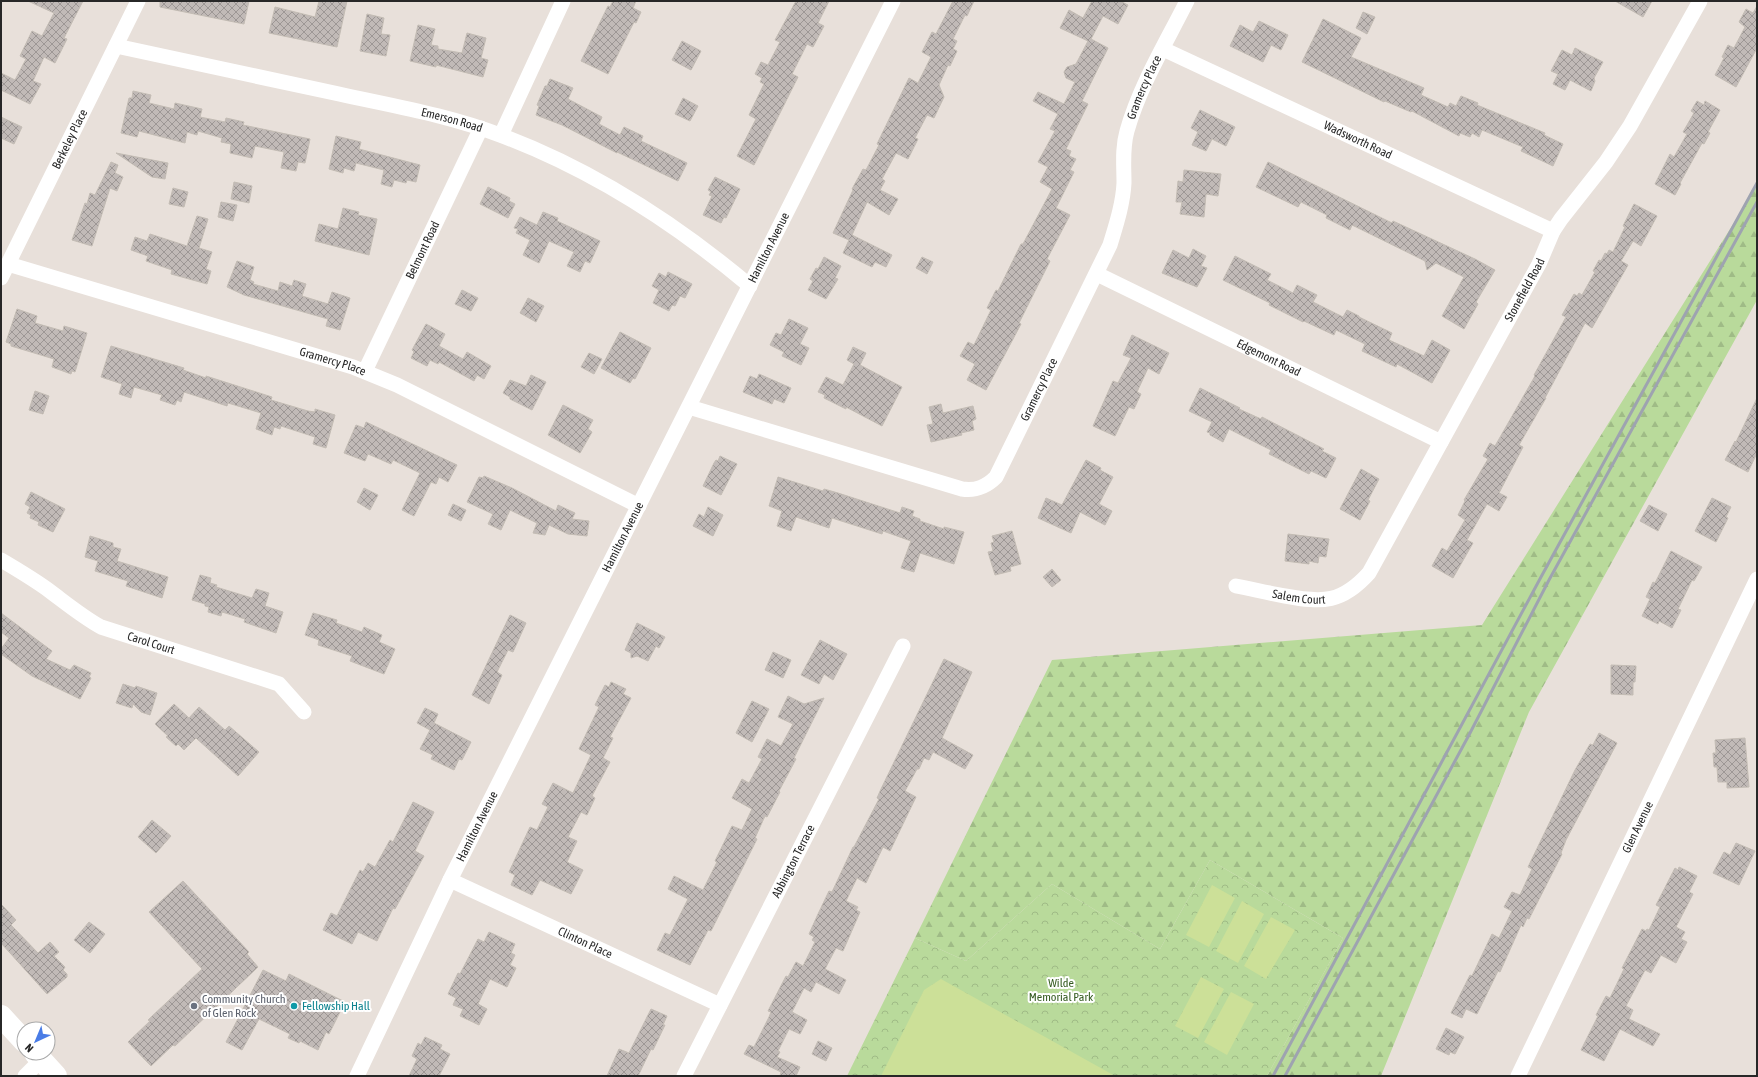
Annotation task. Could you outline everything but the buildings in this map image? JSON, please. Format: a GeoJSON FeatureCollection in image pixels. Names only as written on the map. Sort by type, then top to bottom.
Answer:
{"type":"FeatureCollection","features":[{"type":"Feature","properties":{"kind":"street","name":"Berkeley Place"},"geometry":{"type":"LineString","coordinates":[[1,278],[138,1]]}},
{"type":"Feature","properties":{"kind":"street"},"geometry":{"type":"LineString","coordinates":[[501,135],[563,1]]}},
{"type":"Feature","properties":{"kind":"street","name":"Hamilton Avenue"},"geometry":{"type":"LineString","coordinates":[[357,1076],[450,880],[893,1]]}},
{"type":"Feature","properties":{"kind":"street","name":"Gramercy Place"},"geometry":{"type":"LineString","coordinates":[[689,407],[962,488],[978,489],[987,485],[996,477],[1110,246],[1119,214],[1124,184],[1124,152],[1126,132],[1140,95],[1187,1]]}},
{"type":"Feature","properties":{"kind":"street","name":"Stonefield Road"},"geometry":{"type":"LineString","coordinates":[[1359,584],[1369,573],[1539,264],[1561,219],[1606,162],[1630,126],[1700,1]]}},
{"type":"Feature","properties":{"kind":"street","name":"Emerson Road"},"geometry":{"type":"LineString","coordinates":[[116,46],[439,116],[501,135],[558,160],[612,188],[657,215],[699,244],[750,286]]}},
{"type":"Feature","properties":{"kind":"street","name":"Wadsworth Road"},"geometry":{"type":"LineString","coordinates":[[1163,49],[1554,231]]}},
{"type":"Feature","properties":{"kind":"street","name":"Belmont Road"},"geometry":{"type":"LineString","coordinates":[[365,372],[481,128]]}},
{"type":"Feature","properties":{"kind":"street","name":"Gramercy Place"},"geometry":{"type":"LineString","coordinates":[[8,264],[365,372],[397,385],[639,506]]}},
{"type":"Feature","properties":{"kind":"street","name":"Edgemont Road"},"geometry":{"type":"LineString","coordinates":[[1097,274],[1441,442]]}},
{"type":"Feature","properties":{"kind":"street","name":"Carol Court"},"geometry":{"type":"LineString","coordinates":[[1,560],[19,570],[50,591],[82,616],[101,627],[279,684],[304,712]]}},
{"type":"Feature","properties":{"kind":"street","name":"Glen Avenue"},"geometry":{"type":"LineString","coordinates":[[1518,1076],[1757,579]]}},
{"type":"Feature","properties":{"kind":"street","name":"Salem Court"},"geometry":{"type":"LineString","coordinates":[[1236,586],[1316,600],[1331,599],[1345,594],[1359,584]]}},
{"type":"Feature","properties":{"kind":"street","name":"Abbington Terrace"},"geometry":{"type":"LineString","coordinates":[[684,1076],[903,646]]}},
{"type":"Feature","properties":{"kind":"street","name":"Clinton Place"},"geometry":{"type":"LineString","coordinates":[[450,880],[720,1005]]}},
{"type":"Feature","properties":{"kind":"street"},"geometry":{"type":"LineString","coordinates":[[1,1016],[16,1032]]}},
{"type":"Feature","properties":{"kind":"street"},"geometry":{"type":"LineString","coordinates":[[25,1076],[35,1061]]}},
{"type":"Feature","properties":{"kind":"street"},"geometry":{"type":"LineString","coordinates":[[42,1061],[56,1076]]}},
{"type":"Feature","properties":{"kind":"green space"},"geometry":{"type":"Polygon","coordinates":[[[1757,186],[1757,300],[1529,712],[1381,1076],[1267,1076],[1343,938],[1210,860],[1160,949],[1052,884],[966,961],[915,938],[1052,660],[1482,625],[1757,186]]]}},
{"type":"Feature","properties":{"kind":"green space","name":"Wilde Memorial Park"},"geometry":{"type":"Polygon","coordinates":[[[1210,860],[1343,938],[1267,1076],[847,1076],[915,938],[966,961],[1052,884],[1160,949],[1210,860]]]}},
{"type":"Feature","properties":{"kind":"green space"},"geometry":{"type":"Polygon","coordinates":[[[1212,885],[1235,898],[1209,947],[1186,935],[1212,885]]]}},
{"type":"Feature","properties":{"kind":"green space"},"geometry":{"type":"Polygon","coordinates":[[[1242,901],[1264,914],[1238,963],[1216,951],[1242,901]]]}},
{"type":"Feature","properties":{"kind":"green space"},"geometry":{"type":"Polygon","coordinates":[[[1271,917],[1295,930],[1266,979],[1244,966],[1271,917]]]}},
{"type":"Feature","properties":{"kind":"green space"},"geometry":{"type":"Polygon","coordinates":[[[1201,977],[1224,989],[1198,1038],[1175,1026],[1201,977]]]}},
{"type":"Feature","properties":{"kind":"green space"},"geometry":{"type":"Polygon","coordinates":[[[941,979],[1115,1076],[881,1076],[924,990],[941,979]]]}},
{"type":"Feature","properties":{"kind":"green space"},"geometry":{"type":"Polygon","coordinates":[[[1231,992],[1254,1004],[1227,1055],[1204,1042],[1231,992]]]}},
{"type":"Feature","properties":{"kind":"railway"},"geometry":{"type":"LineString","coordinates":[[1273,1076],[1541,577],[1757,183]]}},
{"type":"Feature","properties":{"kind":"railway"},"geometry":{"type":"LineString","coordinates":[[1285,1076],[1469,735],[1549,580],[1757,202]]}},
{"type":"Feature","properties":{"kind":"place","name":"Community Church of Glen Rock"},"geometry":{"type":"Point","coordinates":[194,1006]}},
{"type":"Feature","properties":{"kind":"place","name":"Fellowship Hall"},"geometry":{"type":"Point","coordinates":[294,1006]}}]}
